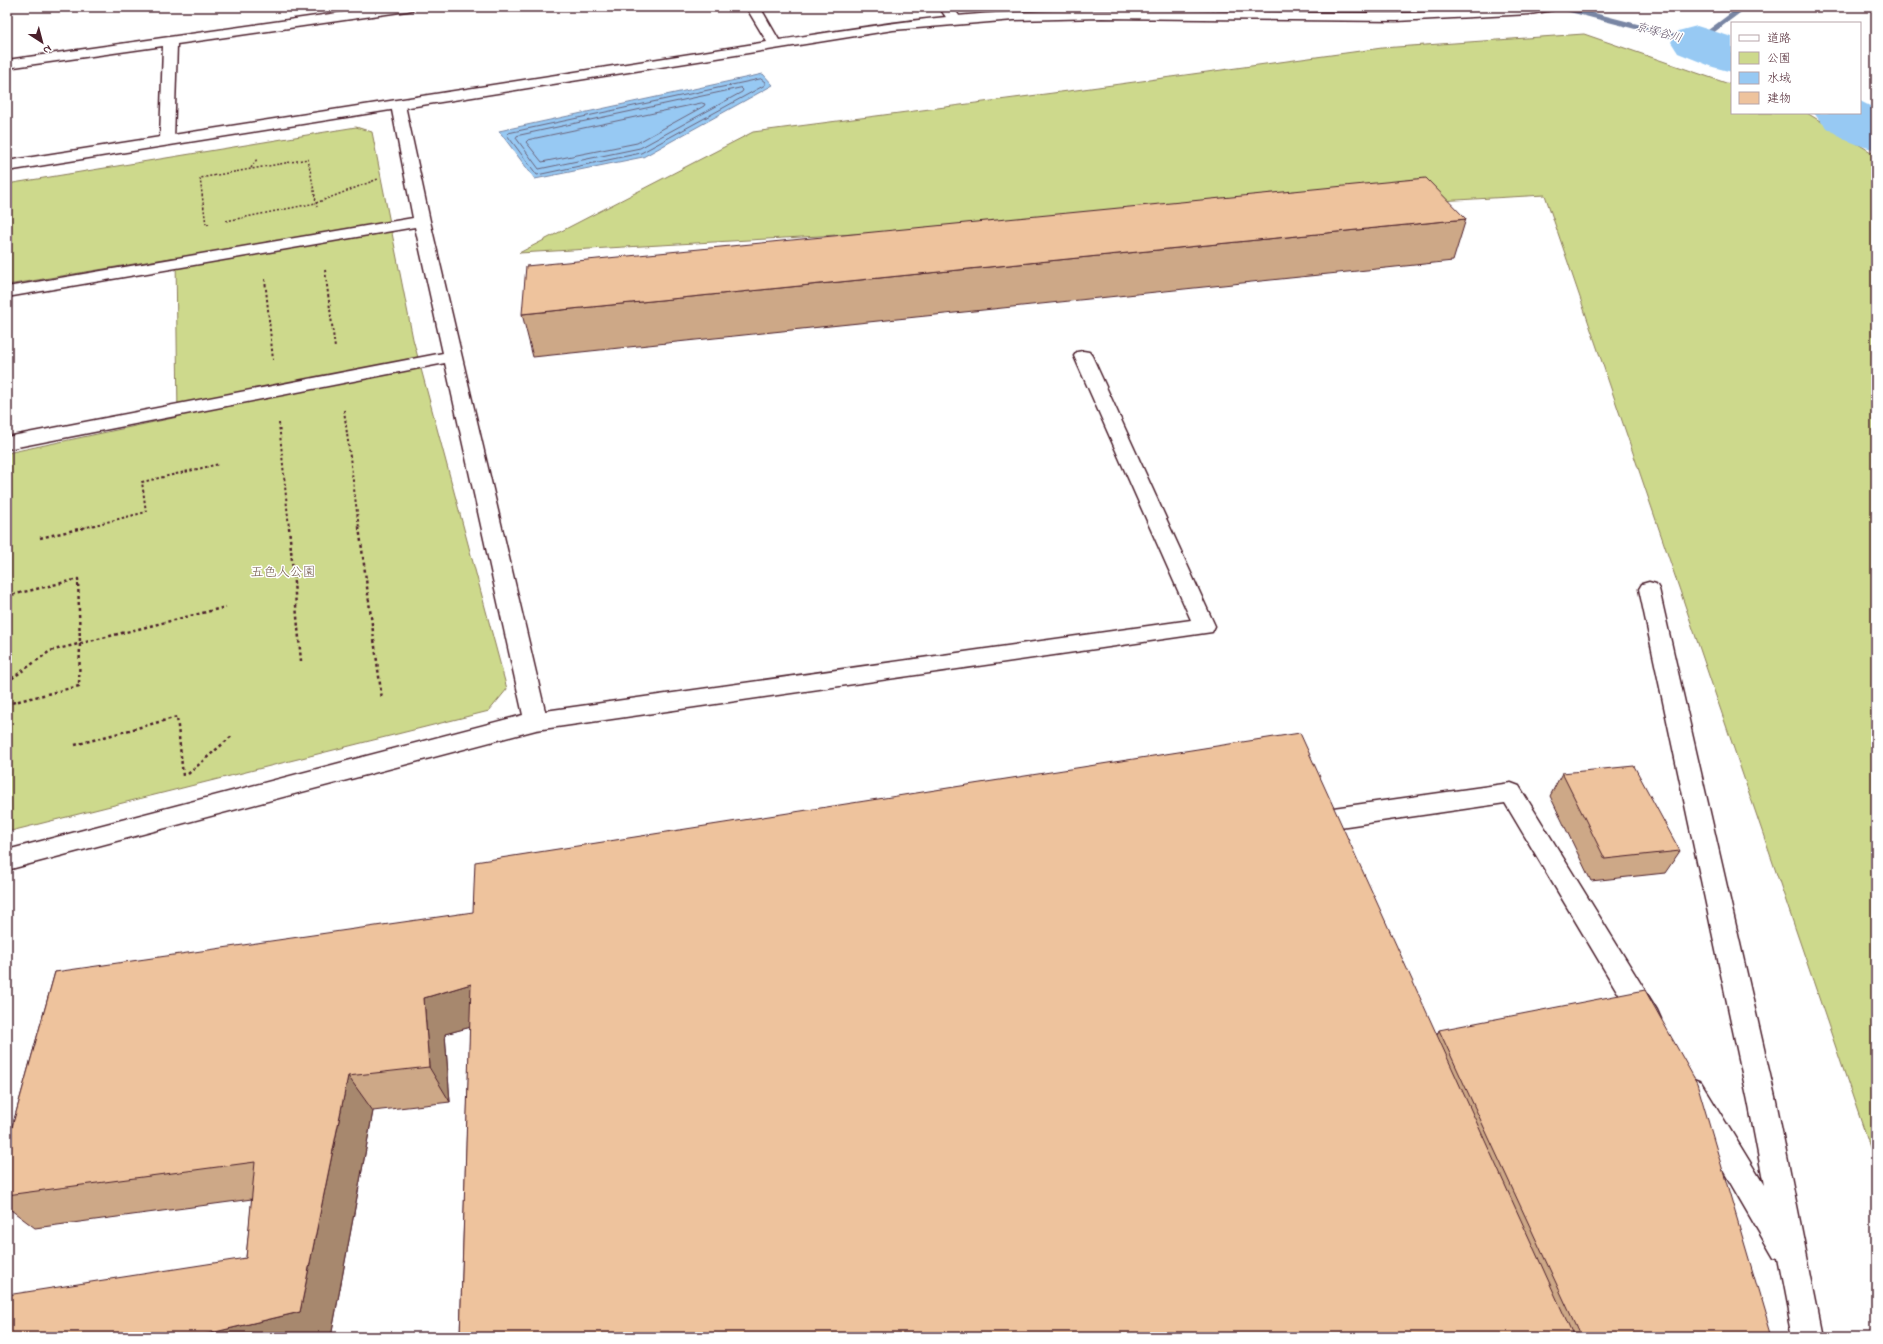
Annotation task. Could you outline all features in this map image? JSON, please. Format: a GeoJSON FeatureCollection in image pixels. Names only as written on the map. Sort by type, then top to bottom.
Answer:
{"type":"FeatureCollection","features":[{"type":"Feature","properties":{"kind":"street"},"geometry":{"type":"LineString","coordinates":[[7,64],[170,41],[355,11],[407,7]]}},
{"type":"Feature","properties":{"kind":"street"},"geometry":{"type":"LineString","coordinates":[[753,7],[775,44]]}},
{"type":"Feature","properties":{"kind":"street"},"geometry":{"type":"LineString","coordinates":[[946,7],[955,20]]}},
{"type":"Feature","properties":{"kind":"street"},"geometry":{"type":"LineString","coordinates":[[7,166],[893,26],[1014,16],[1102,14],[1396,17],[1530,10],[1548,7]]}},
{"type":"Feature","properties":{"kind":"street"},"geometry":{"type":"LineString","coordinates":[[167,140],[170,41]]}},
{"type":"Feature","properties":{"kind":"street"},"geometry":{"type":"LineString","coordinates":[[398,105],[422,221],[536,721]]}},
{"type":"Feature","properties":{"kind":"street"},"geometry":{"type":"LineString","coordinates":[[7,292],[422,221]]}},
{"type":"Feature","properties":{"kind":"street"},"geometry":{"type":"LineString","coordinates":[[7,443],[454,356]]}},
{"type":"Feature","properties":{"kind":"street"},"geometry":{"type":"LineString","coordinates":[[7,860],[536,721],[1204,626],[1083,356]]}},
{"type":"Feature","properties":{"kind":"street"},"geometry":{"type":"LineString","coordinates":[[1649,589],[1762,1101],[1808,1337]]}},
{"type":"Feature","properties":{"kind":"street"},"geometry":{"type":"LineString","coordinates":[[1326,818],[1511,792],[1658,1036]]}},
{"type":"Feature","properties":{"kind":"street"},"geometry":{"type":"LineString","coordinates":[[1678,1070],[1793,1260]]}},
{"type":"Feature","properties":{"kind":"path"},"geometry":{"type":"LineString","coordinates":[[214,223],[206,225],[200,178],[308,159],[317,211]]}},
{"type":"Feature","properties":{"kind":"path"},"geometry":{"type":"LineString","coordinates":[[221,222],[316,203],[411,166]]}},
{"type":"Feature","properties":{"kind":"path"},"geometry":{"type":"LineString","coordinates":[[259,214],[260,222]]}},
{"type":"Feature","properties":{"kind":"path"},"geometry":{"type":"LineString","coordinates":[[324,266],[336,352]]}},
{"type":"Feature","properties":{"kind":"path"},"geometry":{"type":"LineString","coordinates":[[265,277],[273,363]]}},
{"type":"Feature","properties":{"kind":"path"},"geometry":{"type":"LineString","coordinates":[[343,408],[382,699]]}},
{"type":"Feature","properties":{"kind":"path"},"geometry":{"type":"LineString","coordinates":[[278,418],[301,661]]}},
{"type":"Feature","properties":{"kind":"path"},"geometry":{"type":"LineString","coordinates":[[40,538],[146,512],[142,482],[219,464]]}},
{"type":"Feature","properties":{"kind":"path"},"geometry":{"type":"LineString","coordinates":[[7,596],[78,579],[80,643],[79,686],[7,704]]}},
{"type":"Feature","properties":{"kind":"path"},"geometry":{"type":"LineString","coordinates":[[7,682],[50,651],[226,607]]}},
{"type":"Feature","properties":{"kind":"path"},"geometry":{"type":"LineString","coordinates":[[75,745],[177,717],[183,778],[233,735]]}},
{"type":"Feature","properties":{"kind":"green space"},"geometry":{"type":"Polygon","coordinates":[[[1584,34],[1731,85],[1731,114],[1809,114],[1876,155],[1876,1165],[1545,195],[519,253],[753,132],[1382,48],[1584,34]]]}},
{"type":"Feature","properties":{"kind":"green space","name":"五色人公園"},"geometry":{"type":"Polygon","coordinates":[[[356,127],[372,132],[413,339],[507,689],[489,711],[7,832],[7,453],[178,417],[176,257],[7,285],[7,184],[356,127]]]}},
{"type":"Feature","properties":{"kind":"water"},"geometry":{"type":"Polygon","coordinates":[[[763,74],[773,85],[643,157],[535,179],[499,131],[763,74]]]}},
{"type":"Feature","properties":{"kind":"building"},"geometry":{"type":"Polygon","coordinates":[[[1426,178],[1466,219],[522,314],[526,266],[1426,178]]]}},
{"type":"Feature","properties":{"kind":"building"},"geometry":{"type":"Polygon","coordinates":[[[1300,733],[1574,1337],[460,1337],[471,984],[424,998],[429,1067],[348,1076],[300,1312],[194,1337],[7,1337],[7,1295],[246,1258],[255,1162],[7,1195],[7,1145],[55,972],[473,912],[475,862],[1300,733]]]}},
{"type":"Feature","properties":{"kind":"building"},"geometry":{"type":"Polygon","coordinates":[[[1634,766],[1680,851],[1605,859],[1562,773],[1634,766]]]}},
{"type":"Feature","properties":{"kind":"building"},"geometry":{"type":"Polygon","coordinates":[[[1645,990],[1697,1083],[1772,1337],[1581,1337],[1439,1030],[1645,990]]]}},
{"type":"Feature","properties":{"kind":"waterway","name":"京塚谷川"},"geometry":{"type":"LineString","coordinates":[[1561,7],[1697,42],[1744,7]]}},
{"type":"Feature","properties":{"kind":"waterway","name":"京塚谷川"},"geometry":{"type":"LineString","coordinates":[[1697,42],[1731,56]]}},
{"type":"Feature","properties":{"kind":"waterway","name":"京塚谷川"},"geometry":{"type":"LineString","coordinates":[[1844,114],[1876,133]]}}]}
